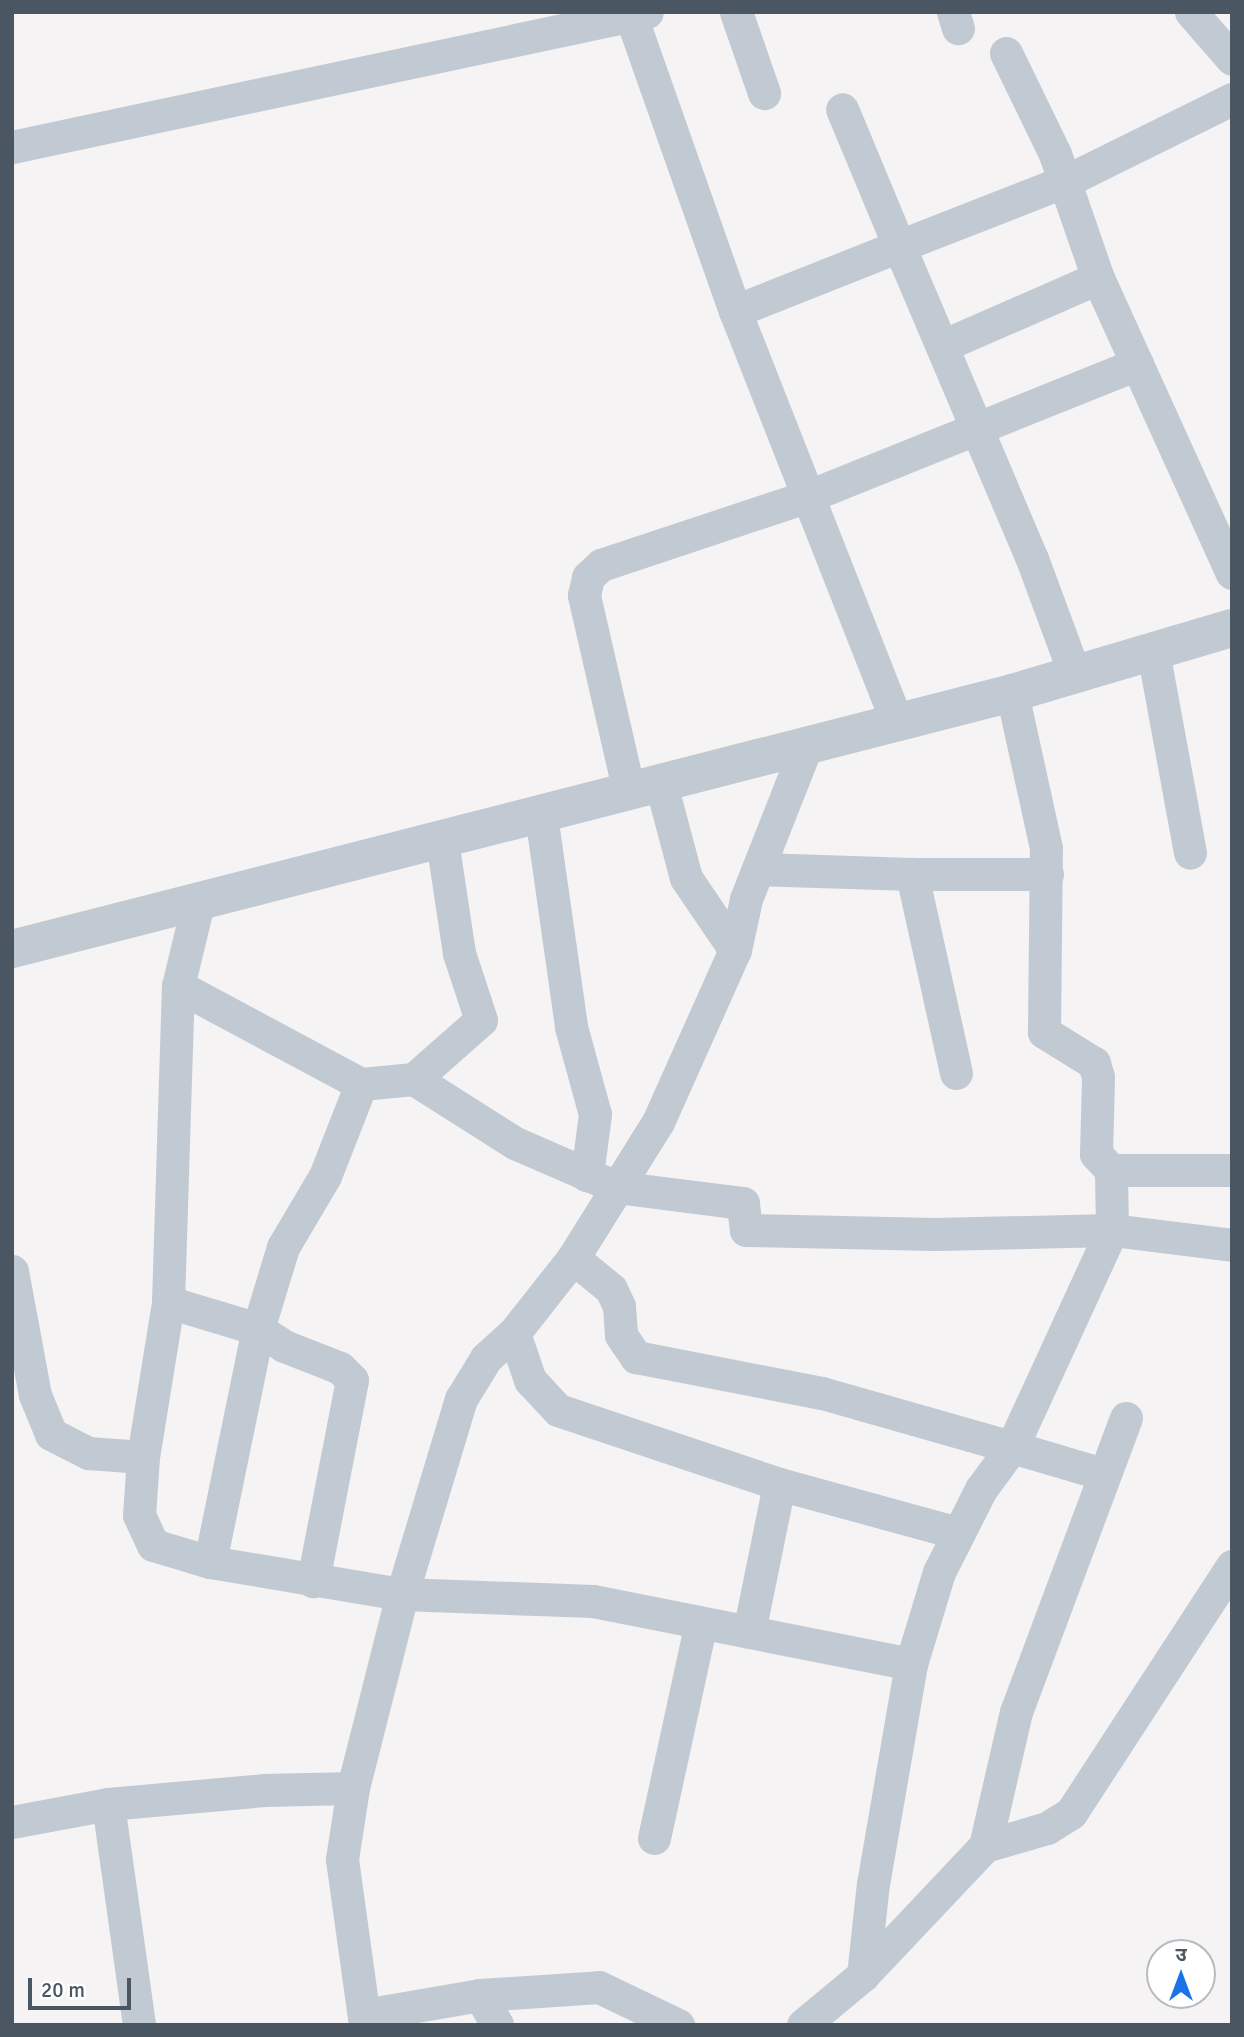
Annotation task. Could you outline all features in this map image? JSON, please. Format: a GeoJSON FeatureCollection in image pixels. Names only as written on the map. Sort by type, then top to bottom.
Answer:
{"type":"FeatureCollection","features":[{"type":"Feature","properties":{"kind":"street"},"geometry":{"type":"LineString","coordinates":[[736,12],[764,93]]}},
{"type":"Feature","properties":{"kind":"street"},"geometry":{"type":"LineString","coordinates":[[1191,12],[1232,59]]}},
{"type":"Feature","properties":{"kind":"street"},"geometry":{"type":"LineString","coordinates":[[12,147],[639,14],[735,311],[897,723]]}},
{"type":"Feature","properties":{"kind":"street"},"geometry":{"type":"LineString","coordinates":[[1006,53],[1066,181],[1098,278],[1232,573]]}},
{"type":"Feature","properties":{"kind":"street"},"geometry":{"type":"LineString","coordinates":[[735,311],[1066,181],[1232,99]]}},
{"type":"Feature","properties":{"kind":"street"},"geometry":{"type":"LineString","coordinates":[[842,109],[976,426],[1075,675]]}},
{"type":"Feature","properties":{"kind":"street"},"geometry":{"type":"LineString","coordinates":[[942,346],[1098,278]]}},
{"type":"Feature","properties":{"kind":"street"},"geometry":{"type":"LineString","coordinates":[[735,950],[686,878],[645,788],[584,595],[588,577],[601,565],[806,497],[976,426],[1137,364]]}},
{"type":"Feature","properties":{"kind":"street"},"geometry":{"type":"LineString","coordinates":[[12,949],[1012,693],[1232,628]]}},
{"type":"Feature","properties":{"kind":"street"},"geometry":{"type":"LineString","coordinates":[[1153,651],[1190,853]]}},
{"type":"Feature","properties":{"kind":"street"},"geometry":{"type":"LineString","coordinates":[[863,1975],[873,1883],[911,1664],[939,1572],[981,1489],[1013,1447],[1112,1230],[1111,1170],[1096,1154],[1098,1077],[1094,1063],[1044,1032],[1047,874],[1012,693]]}},
{"type":"Feature","properties":{"kind":"street"},"geometry":{"type":"LineString","coordinates":[[678,2025],[599,1986],[480,1995],[364,2020],[342,1859],[354,1788],[402,1594],[461,1399],[486,1358],[514,1333],[573,1258],[602,1181],[658,1122],[735,950],[758,869],[806,747]]}},
{"type":"Feature","properties":{"kind":"street"},"geometry":{"type":"LineString","coordinates":[[541,815],[571,1027],[596,1114],[602,1181]]}},
{"type":"Feature","properties":{"kind":"street"},"geometry":{"type":"LineString","coordinates":[[178,986],[361,1084],[414,1079],[481,1020],[459,953],[442,840]]}},
{"type":"Feature","properties":{"kind":"street"},"geometry":{"type":"LineString","coordinates":[[758,869],[912,874],[1047,874]]}},
{"type":"Feature","properties":{"kind":"street"},"geometry":{"type":"LineString","coordinates":[[912,874],[956,1073]]}},
{"type":"Feature","properties":{"kind":"street"},"geometry":{"type":"LineString","coordinates":[[199,899],[178,986],[168,1302],[143,1457],[139,1515],[153,1545],[210,1562],[402,1594],[593,1601],[911,1664]]}},
{"type":"Feature","properties":{"kind":"street"},"geometry":{"type":"LineString","coordinates":[[414,1079],[515,1143],[602,1181],[743,1203],[746,1230],[935,1234],[1112,1230],[1232,1245]]}},
{"type":"Feature","properties":{"kind":"street"},"geometry":{"type":"LineString","coordinates":[[210,1562],[258,1328],[283,1247],[325,1176],[361,1084]]}},
{"type":"Feature","properties":{"kind":"street"},"geometry":{"type":"LineString","coordinates":[[1111,1170],[1232,1170]]}},
{"type":"Feature","properties":{"kind":"street"},"geometry":{"type":"LineString","coordinates":[[573,1258],[611,1289],[618,1306],[621,1335],[636,1357],[822,1393],[1103,1474]]}},
{"type":"Feature","properties":{"kind":"street"},"geometry":{"type":"LineString","coordinates":[[12,1271],[35,1395],[51,1434],[88,1453],[143,1457]]}},
{"type":"Feature","properties":{"kind":"street"},"geometry":{"type":"LineString","coordinates":[[168,1302],[258,1328],[284,1346],[340,1368],[352,1380],[313,1581]]}},
{"type":"Feature","properties":{"kind":"street"},"geometry":{"type":"LineString","coordinates":[[514,1333],[530,1380],[558,1410],[779,1484],[958,1533]]}},
{"type":"Feature","properties":{"kind":"street"},"geometry":{"type":"LineString","coordinates":[[803,2025],[863,1975],[985,1846],[1016,1712],[1126,1418]]}},
{"type":"Feature","properties":{"kind":"street"},"geometry":{"type":"LineString","coordinates":[[750,1632],[779,1484]]}},
{"type":"Feature","properties":{"kind":"street"},"geometry":{"type":"LineString","coordinates":[[985,1846],[1047,1828],[1071,1813],[1232,1566]]}},
{"type":"Feature","properties":{"kind":"street"},"geometry":{"type":"LineString","coordinates":[[654,1838],[701,1623]]}},
{"type":"Feature","properties":{"kind":"street"},"geometry":{"type":"LineString","coordinates":[[12,1822],[108,1804],[264,1790],[354,1788]]}},
{"type":"Feature","properties":{"kind":"street"},"geometry":{"type":"LineString","coordinates":[[108,1804],[139,2025]]}},
{"type":"Feature","properties":{"kind":"street"},"geometry":{"type":"LineString","coordinates":[[480,1995],[497,2025]]}}]}
